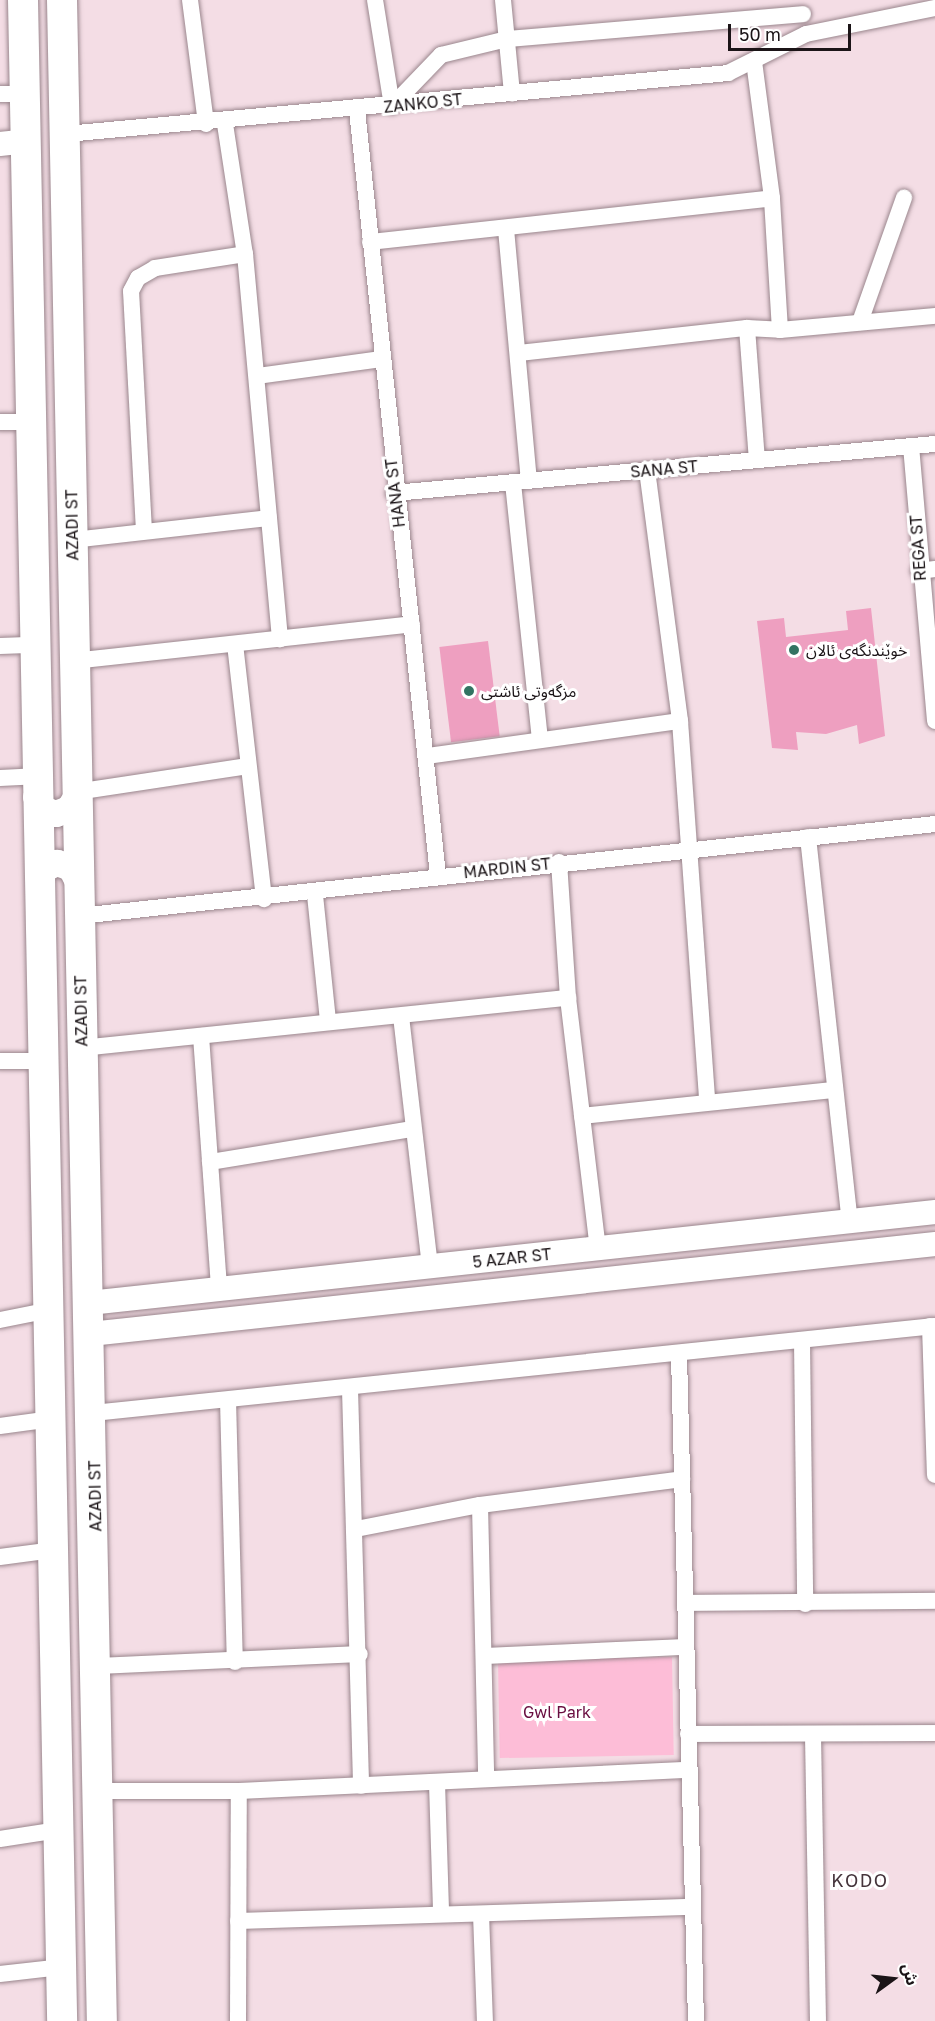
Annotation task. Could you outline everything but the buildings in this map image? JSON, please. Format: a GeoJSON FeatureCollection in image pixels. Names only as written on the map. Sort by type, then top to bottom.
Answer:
{"type":"FeatureCollection","features":[{"type":"Feature","properties":{"kind":"highway"},"geometry":{"type":"LineString","coordinates":[[23,0],[13,94],[14,422],[33,645],[50,1310],[62,2021]]}},
{"type":"Feature","properties":{"kind":"highway","name":"AZADI ST"},"geometry":{"type":"LineString","coordinates":[[62,0],[73,540],[73,661],[93,1413],[102,2021]]}},
{"type":"Feature","properties":{"kind":"highway"},"geometry":{"type":"LineString","coordinates":[[59,1880],[70,1889],[84,1890],[101,1877]]}},
{"type":"Feature","properties":{"kind":"highway"},"geometry":{"type":"LineString","coordinates":[[61,1963],[77,1941],[90,1942],[102,1956]]}},
{"type":"Feature","properties":{"kind":"main road"},"geometry":{"type":"LineString","coordinates":[[36,786],[43,809],[56,814],[69,809],[76,795]]}},
{"type":"Feature","properties":{"kind":"main road"},"geometry":{"type":"LineString","coordinates":[[39,885],[43,870],[57,864],[71,868],[78,882]]}},
{"type":"Feature","properties":{"kind":"main road","name":"5 AZAR ST"},"geometry":{"type":"LineString","coordinates":[[89,1303],[935,1212]]}},
{"type":"Feature","properties":{"kind":"main road"},"geometry":{"type":"LineString","coordinates":[[678,1240],[681,1271]]}},
{"type":"Feature","properties":{"kind":"main road","name":"5 AZAR ST"},"geometry":{"type":"LineString","coordinates":[[90,1334],[935,1244]]}},
{"type":"Feature","properties":{"kind":"street"},"geometry":{"type":"LineString","coordinates":[[190,0],[206,124]]}},
{"type":"Feature","properties":{"kind":"street"},"geometry":{"type":"LineString","coordinates":[[375,0],[392,106]]}},
{"type":"Feature","properties":{"kind":"street"},"geometry":{"type":"LineString","coordinates":[[503,0],[512,94]]}},
{"type":"Feature","properties":{"kind":"street","name":"ZANKO ST"},"geometry":{"type":"LineString","coordinates":[[66,134],[225,124],[728,73],[806,34],[919,5],[935,8]]}},
{"type":"Feature","properties":{"kind":"street"},"geometry":{"type":"LineString","coordinates":[[392,106],[441,55],[507,39],[802,7],[806,34]]}},
{"type":"Feature","properties":{"kind":"street"},"geometry":{"type":"LineString","coordinates":[[754,61],[772,198],[780,330]]}},
{"type":"Feature","properties":{"kind":"street","name":"HANA ST"},"geometry":{"type":"LineString","coordinates":[[357,110],[394,493],[412,624],[438,876]]}},
{"type":"Feature","properties":{"kind":"street"},"geometry":{"type":"LineString","coordinates":[[225,124],[245,254],[280,639]]}},
{"type":"Feature","properties":{"kind":"street"},"geometry":{"type":"LineString","coordinates":[[370,242],[506,229],[772,198]]}},
{"type":"Feature","properties":{"kind":"street"},"geometry":{"type":"LineString","coordinates":[[860,322],[904,198]]}},
{"type":"Feature","properties":{"kind":"street"},"geometry":{"type":"LineString","coordinates":[[506,229],[519,353],[521,482],[540,739]]}},
{"type":"Feature","properties":{"kind":"street"},"geometry":{"type":"LineString","coordinates":[[144,531],[131,291],[138,278],[155,268],[245,254]]}},
{"type":"Feature","properties":{"kind":"street"},"geometry":{"type":"LineString","coordinates":[[519,353],[747,328],[780,330],[935,316]]}},
{"type":"Feature","properties":{"kind":"street"},"geometry":{"type":"LineString","coordinates":[[747,328],[757,460]]}},
{"type":"Feature","properties":{"kind":"street"},"geometry":{"type":"LineString","coordinates":[[257,376],[381,359]]}},
{"type":"Feature","properties":{"kind":"street","name":"SANA ST"},"geometry":{"type":"LineString","coordinates":[[394,493],[935,444]]}},
{"type":"Feature","properties":{"kind":"street","name":"REGA ST"},"geometry":{"type":"LineString","coordinates":[[911,446],[927,570],[935,721]]}},
{"type":"Feature","properties":{"kind":"street"},"geometry":{"type":"LineString","coordinates":[[647,470],[680,721],[708,1101]]}},
{"type":"Feature","properties":{"kind":"street"},"geometry":{"type":"LineString","coordinates":[[73,540],[269,518]]}},
{"type":"Feature","properties":{"kind":"street"},"geometry":{"type":"LineString","coordinates":[[73,661],[412,624]]}},
{"type":"Feature","properties":{"kind":"street"},"geometry":{"type":"LineString","coordinates":[[235,644],[264,898]]}},
{"type":"Feature","properties":{"kind":"street"},"geometry":{"type":"LineString","coordinates":[[0,646],[33,645]]}},
{"type":"Feature","properties":{"kind":"street"},"geometry":{"type":"LineString","coordinates":[[427,756],[680,721]]}},
{"type":"Feature","properties":{"kind":"street"},"geometry":{"type":"LineString","coordinates":[[76,795],[248,766]]}},
{"type":"Feature","properties":{"kind":"street"},"geometry":{"type":"LineString","coordinates":[[0,778],[36,786]]}},
{"type":"Feature","properties":{"kind":"street","name":"MARDIN ST"},"geometry":{"type":"LineString","coordinates":[[79,916],[315,895],[438,876],[559,862],[689,854],[808,837],[935,824]]}},
{"type":"Feature","properties":{"kind":"street"},"geometry":{"type":"LineString","coordinates":[[808,837],[850,1222]]}},
{"type":"Feature","properties":{"kind":"street"},"geometry":{"type":"LineString","coordinates":[[559,862],[568,998],[598,1249]]}},
{"type":"Feature","properties":{"kind":"street"},"geometry":{"type":"LineString","coordinates":[[315,895],[328,1021]]}},
{"type":"Feature","properties":{"kind":"street"},"geometry":{"type":"LineString","coordinates":[[82,1048],[568,998]]}},
{"type":"Feature","properties":{"kind":"street"},"geometry":{"type":"LineString","coordinates":[[401,1016],[412,1130],[430,1267]]}},
{"type":"Feature","properties":{"kind":"street"},"geometry":{"type":"LineString","coordinates":[[201,1036],[219,1290]]}},
{"type":"Feature","properties":{"kind":"street"},"geometry":{"type":"LineString","coordinates":[[0,1061],[44,1061]]}},
{"type":"Feature","properties":{"kind":"street"},"geometry":{"type":"LineString","coordinates":[[582,1116],[708,1101],[835,1090]]}},
{"type":"Feature","properties":{"kind":"street"},"geometry":{"type":"LineString","coordinates":[[210,1162],[412,1130]]}},
{"type":"Feature","properties":{"kind":"street"},"geometry":{"type":"LineString","coordinates":[[0,1320],[50,1310]]}},
{"type":"Feature","properties":{"kind":"street"},"geometry":{"type":"LineString","coordinates":[[93,1413],[679,1355],[933,1326],[935,1475]]}},
{"type":"Feature","properties":{"kind":"street"},"geometry":{"type":"LineString","coordinates":[[801,1341],[805,1604]]}},
{"type":"Feature","properties":{"kind":"street"},"geometry":{"type":"LineString","coordinates":[[679,1355],[696,2021]]}},
{"type":"Feature","properties":{"kind":"street"},"geometry":{"type":"LineString","coordinates":[[350,1389],[360,1654],[361,1786]]}},
{"type":"Feature","properties":{"kind":"street"},"geometry":{"type":"LineString","coordinates":[[228,1400],[235,1662]]}},
{"type":"Feature","properties":{"kind":"street"},"geometry":{"type":"LineString","coordinates":[[0,1426],[52,1419]]}},
{"type":"Feature","properties":{"kind":"street"},"geometry":{"type":"LineString","coordinates":[[356,1529],[480,1505],[682,1479]]}},
{"type":"Feature","properties":{"kind":"street"},"geometry":{"type":"LineString","coordinates":[[480,1505],[486,1778]]}},
{"type":"Feature","properties":{"kind":"street"},"geometry":{"type":"LineString","coordinates":[[0,1557],[53,1550]]}},
{"type":"Feature","properties":{"kind":"street"},"geometry":{"type":"LineString","coordinates":[[685,1603],[805,1604],[935,1601]]}},
{"type":"Feature","properties":{"kind":"street"},"geometry":{"type":"LineString","coordinates":[[485,1656],[686,1647]]}},
{"type":"Feature","properties":{"kind":"street"},"geometry":{"type":"LineString","coordinates":[[98,1666],[235,1662],[360,1654]]}},
{"type":"Feature","properties":{"kind":"street"},"geometry":{"type":"LineString","coordinates":[[688,1734],[813,1735],[935,1732]]}},
{"type":"Feature","properties":{"kind":"street"},"geometry":{"type":"LineString","coordinates":[[813,1735],[818,2021]]}},
{"type":"Feature","properties":{"kind":"street"},"geometry":{"type":"LineString","coordinates":[[100,1791],[238,1791],[690,1770]]}},
{"type":"Feature","properties":{"kind":"street"},"geometry":{"type":"LineString","coordinates":[[437,1783],[441,1913]]}},
{"type":"Feature","properties":{"kind":"street"},"geometry":{"type":"LineString","coordinates":[[238,1791],[238,2021]]}},
{"type":"Feature","properties":{"kind":"street"},"geometry":{"type":"LineString","coordinates":[[0,1839],[58,1830]]}},
{"type":"Feature","properties":{"kind":"street"},"geometry":{"type":"LineString","coordinates":[[238,1922],[441,1913],[481,1914],[693,1907]]}},
{"type":"Feature","properties":{"kind":"street"},"geometry":{"type":"LineString","coordinates":[[481,1914],[485,2021]]}},
{"type":"Feature","properties":{"kind":"street"},"geometry":{"type":"LineString","coordinates":[[0,1974],[61,1963]]}},
{"type":"Feature","properties":{"kind":"green space","name":"Gwl Park"},"geometry":{"type":"Polygon","coordinates":[[[672,1657],[674,1755],[500,1758],[498,1660],[672,1657]]]}},
{"type":"Feature","properties":{"kind":"place","name":"خوێندنگەی ئالان"},"geometry":{"type":"Point","coordinates":[794,650]}},
{"type":"Feature","properties":{"kind":"place","name":"مزگەوتی ئاشتی"},"geometry":{"type":"Point","coordinates":[469,691]}},
{"type":"Feature","properties":{"kind":"district","name":"KODO"},"geometry":{"type":"Point","coordinates":[860,1880]}}]}
